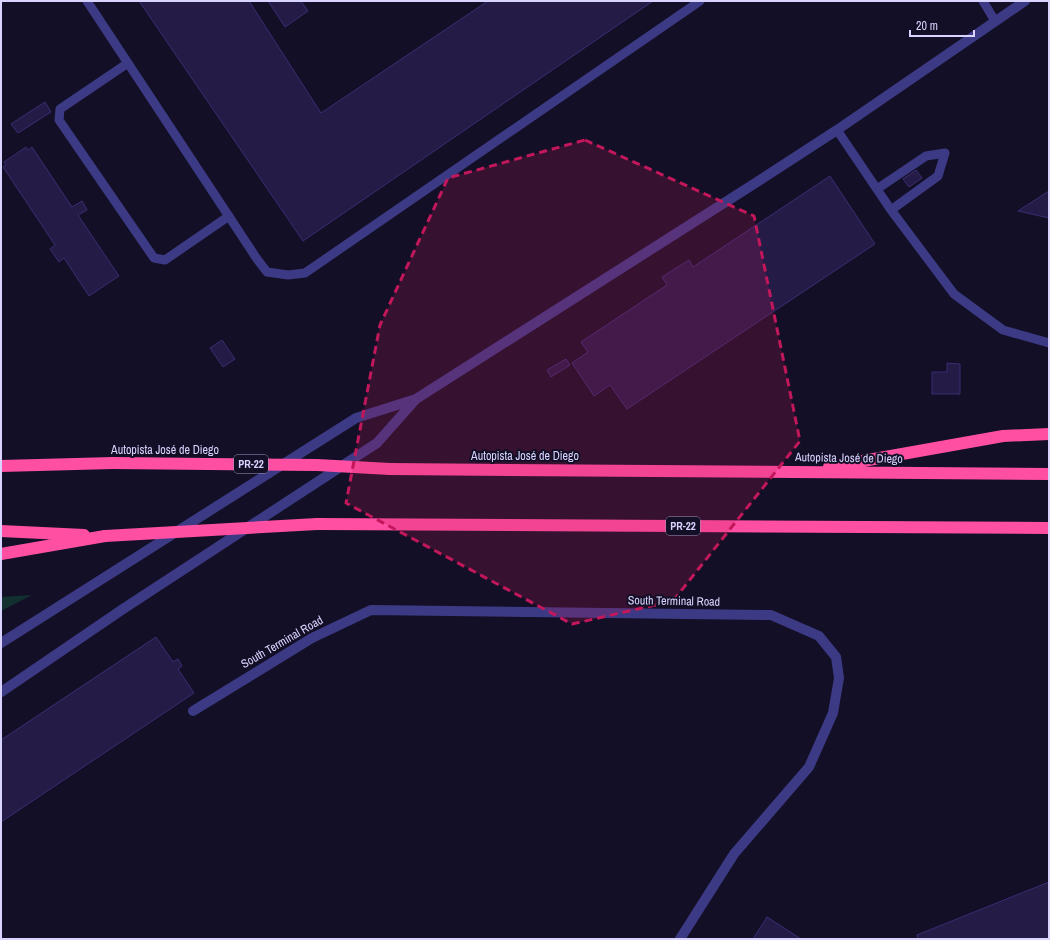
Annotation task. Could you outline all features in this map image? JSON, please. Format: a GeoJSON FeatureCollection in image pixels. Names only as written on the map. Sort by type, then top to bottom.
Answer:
{"type":"FeatureCollection","features":[{"type":"Feature","properties":{"kind":"highway"},"geometry":{"type":"LineString","coordinates":[[800,472],[1003,436],[1049,434]]}},
{"type":"Feature","properties":{"kind":"highway","name":"Autopista José de Diego"},"geometry":{"type":"LineString","coordinates":[[1,466],[113,463],[317,465],[390,468],[1049,474]]}},
{"type":"Feature","properties":{"kind":"highway","name":"PR-22"},"geometry":{"type":"LineString","coordinates":[[1,531],[105,536],[317,524],[1049,528]]}},
{"type":"Feature","properties":{"kind":"highway","name":"PR-22"},"geometry":{"type":"LineString","coordinates":[[1,554],[105,536]]}},
{"type":"Feature","properties":{"kind":"street"},"geometry":{"type":"LineString","coordinates":[[1,643],[356,418],[416,399],[750,187],[837,130],[1025,1]]}},
{"type":"Feature","properties":{"kind":"street"},"geometry":{"type":"LineString","coordinates":[[1,692],[377,443],[416,399]]}},
{"type":"Feature","properties":{"kind":"street","name":"South Terminal Road"},"geometry":{"type":"LineString","coordinates":[[193,711],[312,638],[371,610],[771,615],[819,636],[836,657],[839,678],[833,713],[809,767],[734,854],[680,939]]}},
{"type":"Feature","properties":{"kind":"lane"},"geometry":{"type":"LineString","coordinates":[[87,1],[267,272],[288,275],[305,273],[700,1]]}},
{"type":"Feature","properties":{"kind":"lane"},"geometry":{"type":"LineString","coordinates":[[983,1],[995,21]]}},
{"type":"Feature","properties":{"kind":"lane"},"geometry":{"type":"LineString","coordinates":[[128,64],[60,109],[60,120],[154,258],[165,260],[229,216]]}},
{"type":"Feature","properties":{"kind":"lane"},"geometry":{"type":"LineString","coordinates":[[837,130],[891,210],[954,294],[1003,330],[1049,343]]}},
{"type":"Feature","properties":{"kind":"lane"},"geometry":{"type":"LineString","coordinates":[[877,189],[926,156],[945,153],[938,176],[891,210]]}},
{"type":"Feature","properties":{"kind":"highlighted area"},"geometry":{"type":"Polygon","coordinates":[[[585,140],[754,216],[800,441],[673,601],[572,624],[346,503],[380,325],[448,178],[585,140]]]}},
{"type":"Feature","properties":{"kind":"green space"},"geometry":{"type":"Polygon","coordinates":[[[32,595],[1,611],[1,597],[32,595]]]}},
{"type":"Feature","properties":{"kind":"building"},"geometry":{"type":"Polygon","coordinates":[[[139,1],[249,1],[321,113],[488,1],[653,1],[303,241],[139,1]]]}},
{"type":"Feature","properties":{"kind":"building"},"geometry":{"type":"Polygon","coordinates":[[[268,1],[301,1],[308,11],[285,27],[268,1]]]}},
{"type":"Feature","properties":{"kind":"building"},"geometry":{"type":"Polygon","coordinates":[[[45,102],[51,112],[18,133],[11,124],[45,102]]]}},
{"type":"Feature","properties":{"kind":"building"},"geometry":{"type":"Polygon","coordinates":[[[26,147],[28,150],[32,147],[72,207],[82,201],[87,210],[78,215],[119,276],[89,296],[64,258],[59,262],[50,249],[55,245],[3,167],[6,165],[4,162],[26,147]]]}},
{"type":"Feature","properties":{"kind":"building"},"geometry":{"type":"Polygon","coordinates":[[[916,170],[922,178],[909,187],[903,179],[916,170]]]}},
{"type":"Feature","properties":{"kind":"building"},"geometry":{"type":"Polygon","coordinates":[[[830,176],[875,244],[627,409],[610,385],[594,396],[572,363],[588,352],[581,342],[667,285],[662,277],[689,260],[693,267],[830,176]]]}},
{"type":"Feature","properties":{"kind":"building"},"geometry":{"type":"Polygon","coordinates":[[[1049,191],[1049,218],[1018,211],[1049,191]]]}},
{"type":"Feature","properties":{"kind":"building"},"geometry":{"type":"Polygon","coordinates":[[[222,340],[235,359],[223,367],[210,348],[222,340]]]}},
{"type":"Feature","properties":{"kind":"building"},"geometry":{"type":"Polygon","coordinates":[[[566,359],[570,365],[551,377],[547,370],[566,359]]]}},
{"type":"Feature","properties":{"kind":"building"},"geometry":{"type":"Polygon","coordinates":[[[947,363],[960,364],[960,394],[932,394],[932,372],[947,372],[947,363]]]}},
{"type":"Feature","properties":{"kind":"building"},"geometry":{"type":"Polygon","coordinates":[[[156,637],[173,662],[178,659],[182,666],[178,669],[194,693],[1,822],[1,740],[156,637]]]}},
{"type":"Feature","properties":{"kind":"building"},"geometry":{"type":"Polygon","coordinates":[[[1049,882],[1049,939],[918,939],[917,935],[1049,882]]]}},
{"type":"Feature","properties":{"kind":"building"},"geometry":{"type":"Polygon","coordinates":[[[767,917],[801,939],[753,939],[767,917]]]}}]}
